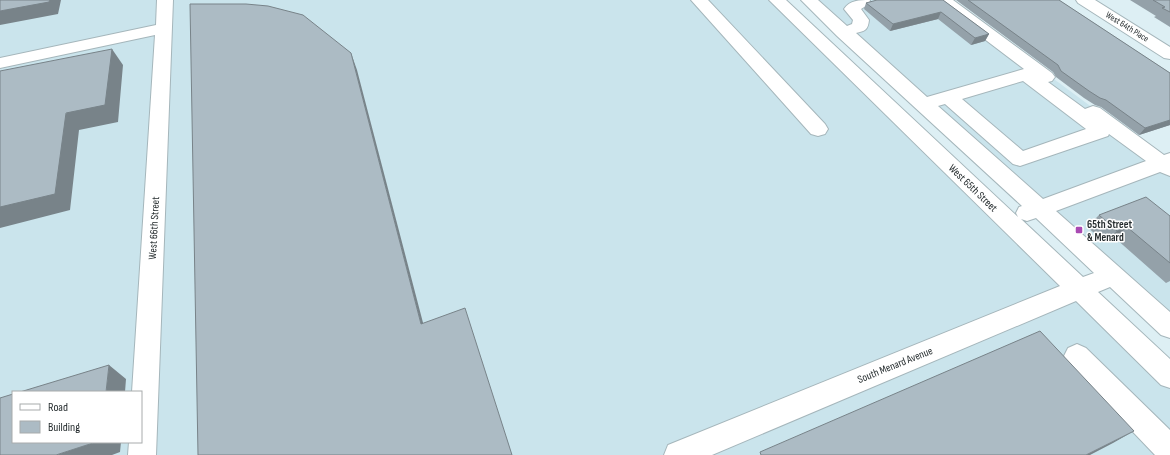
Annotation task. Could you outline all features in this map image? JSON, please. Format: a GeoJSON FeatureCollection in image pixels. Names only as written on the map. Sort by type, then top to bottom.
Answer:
{"type":"FeatureCollection","features":[{"type":"Feature","properties":{"kind":"street","name":"West 66th Street"},"geometry":{"type":"LineString","coordinates":[[142,455],[165,0]]}},
{"type":"Feature","properties":{"kind":"street"},"geometry":{"type":"LineString","coordinates":[[699,0],[818,129]]}},
{"type":"Feature","properties":{"kind":"street","name":"West 65th Street"},"geometry":{"type":"LineString","coordinates":[[777,0],[1170,376]]}},
{"type":"Feature","properties":{"kind":"street"},"geometry":{"type":"LineString","coordinates":[[809,0],[1170,327]]}},
{"type":"Feature","properties":{"kind":"street"},"geometry":{"type":"LineString","coordinates":[[943,0],[1052,87],[1101,131],[1020,159],[948,97]]}},
{"type":"Feature","properties":{"kind":"street","name":"West 64th Place"},"geometry":{"type":"LineString","coordinates":[[1084,0],[1170,54]]}},
{"type":"Feature","properties":{"kind":"street"},"geometry":{"type":"LineString","coordinates":[[843,32],[860,27],[861,20],[852,9],[863,1]]}},
{"type":"Feature","properties":{"kind":"street"},"geometry":{"type":"LineString","coordinates":[[0,63],[164,28]]}},
{"type":"Feature","properties":{"kind":"street"},"geometry":{"type":"LineString","coordinates":[[923,104],[1026,74],[1052,87],[1167,164]]}},
{"type":"Feature","properties":{"kind":"street"},"geometry":{"type":"LineString","coordinates":[[1007,220],[1167,164]]}},
{"type":"Feature","properties":{"kind":"street","name":"South Menard Avenue"},"geometry":{"type":"LineString","coordinates":[[678,455],[1112,276]]}},
{"type":"Feature","properties":{"kind":"street"},"geometry":{"type":"LineString","coordinates":[[1077,356],[1170,450]]}},
{"type":"Feature","properties":{"kind":"shaded area"},"geometry":{"type":"Polygon","coordinates":[[[0,0],[778,0],[1170,371],[1170,455],[0,455],[0,0]]]}},
{"type":"Feature","properties":{"kind":"shaded area"},"geometry":{"type":"Polygon","coordinates":[[[819,0],[947,0],[1170,165],[1170,312],[819,0]]]}},
{"type":"Feature","properties":{"kind":"building"},"geometry":{"type":"Polygon","coordinates":[[[0,0],[50,0],[49,2],[0,11],[0,0]]]}},
{"type":"Feature","properties":{"kind":"building"},"geometry":{"type":"Polygon","coordinates":[[[877,0],[943,0],[989,34],[975,38],[941,12],[893,24],[866,3],[877,0]]]}},
{"type":"Feature","properties":{"kind":"building"},"geometry":{"type":"Polygon","coordinates":[[[968,0],[1059,0],[1170,73],[1170,120],[1145,128],[1106,100],[1089,91],[1061,71],[1058,65],[968,0]]]}},
{"type":"Feature","properties":{"kind":"building"},"geometry":{"type":"Polygon","coordinates":[[[1153,0],[1170,0],[1170,12],[1162,8],[1165,7],[1153,0]]]}},
{"type":"Feature","properties":{"kind":"building"},"geometry":{"type":"Polygon","coordinates":[[[190,4],[246,4],[268,6],[303,15],[351,53],[421,324],[465,308],[512,455],[198,455],[190,4]]]}},
{"type":"Feature","properties":{"kind":"building"},"geometry":{"type":"Polygon","coordinates":[[[112,49],[105,105],[66,113],[55,194],[0,207],[0,71],[112,49]]]}},
{"type":"Feature","properties":{"kind":"building"},"geometry":{"type":"Polygon","coordinates":[[[1146,197],[1170,216],[1170,263],[1127,227],[1117,231],[1099,215],[1146,197]]]}},
{"type":"Feature","properties":{"kind":"building"},"geometry":{"type":"Polygon","coordinates":[[[1040,331],[1134,431],[1086,455],[761,455],[760,452],[1040,331]]]}},
{"type":"Feature","properties":{"kind":"building"},"geometry":{"type":"Polygon","coordinates":[[[109,365],[106,391],[23,391],[109,365]]]}},
{"type":"Feature","properties":{"kind":"building"},"geometry":{"type":"Polygon","coordinates":[[[12,394],[12,443],[93,443],[56,455],[0,455],[0,398],[12,394]]]}},
{"type":"Feature","properties":{"kind":"place","name":"65th Street & Menard"},"geometry":{"type":"Point","coordinates":[1079,230]}}]}
